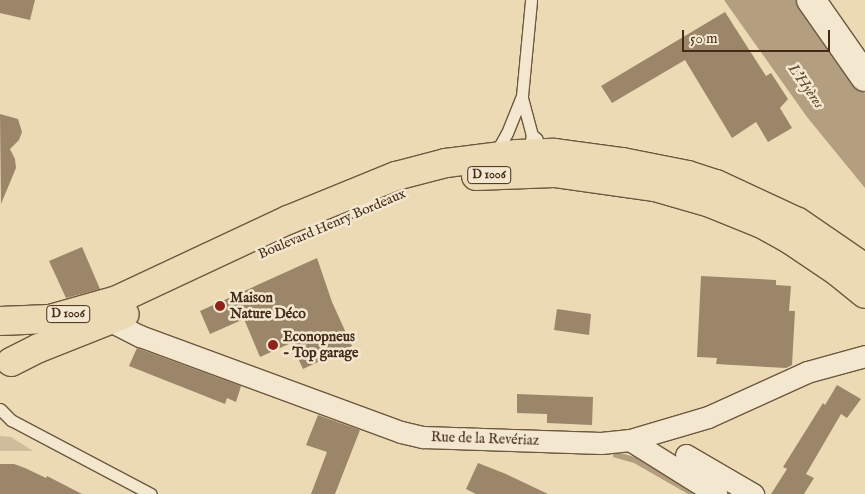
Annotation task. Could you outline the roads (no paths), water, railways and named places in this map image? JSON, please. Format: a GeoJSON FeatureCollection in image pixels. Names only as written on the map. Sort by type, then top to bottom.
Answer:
{"type":"FeatureCollection","features":[{"type":"Feature","properties":{"kind":"main road","name":"Boulevard Henry Bordeaux"},"geometry":{"type":"LineString","coordinates":[[6,371],[39,348],[112,320],[351,203],[396,176],[446,163],[539,147],[661,169],[716,184],[798,222],[865,268]]}},
{"type":"Feature","properties":{"kind":"main road","name":"Boulevard Henry Bordeaux"},"geometry":{"type":"LineString","coordinates":[[6,371],[11,340],[0,322],[50,318],[117,300],[351,203],[488,174],[554,173],[619,180],[655,187],[710,202],[762,224],[816,256],[865,294]]}},
{"type":"Feature","properties":{"kind":"street"},"geometry":{"type":"LineString","coordinates":[[811,0],[865,76]]}},
{"type":"Feature","properties":{"kind":"street","name":"Rue de la Revériaz"},"geometry":{"type":"LineString","coordinates":[[112,320],[117,325],[140,336],[408,434],[423,437],[602,443],[630,440],[708,417],[807,372],[865,356]]}},
{"type":"Feature","properties":{"kind":"street"},"geometry":{"type":"LineString","coordinates":[[630,440],[716,494]]}},
{"type":"Feature","properties":{"kind":"street"},"geometry":{"type":"LineString","coordinates":[[686,455],[753,494]]}},
{"type":"Feature","properties":{"kind":"lane"},"geometry":{"type":"LineString","coordinates":[[488,156],[498,149],[507,134],[522,96],[531,0]]}},
{"type":"Feature","properties":{"kind":"lane"},"geometry":{"type":"LineString","coordinates":[[351,203],[375,192],[449,172],[516,164],[539,147],[522,96]]}},
{"type":"Feature","properties":{"kind":"lane"},"geometry":{"type":"LineString","coordinates":[[0,409],[11,420],[151,494]]}},
{"type":"Feature","properties":{"kind":"water","name":"L'Hyères"},"geometry":{"type":"Polygon","coordinates":[[[724,0],[801,0],[865,94],[865,188],[807,117],[724,0]]]}},
{"type":"Feature","properties":{"kind":"water"},"geometry":{"type":"Polygon","coordinates":[[[621,453],[635,457],[705,494],[688,494],[634,463],[613,457],[613,454],[621,453]]]}},
{"type":"Feature","properties":{"kind":"place","name":"Maison Nature Déco"},"geometry":{"type":"Point","coordinates":[220,306]}},
{"type":"Feature","properties":{"kind":"place","name":"Econopneus - Top garage"},"geometry":{"type":"Point","coordinates":[273,345]}}]}
